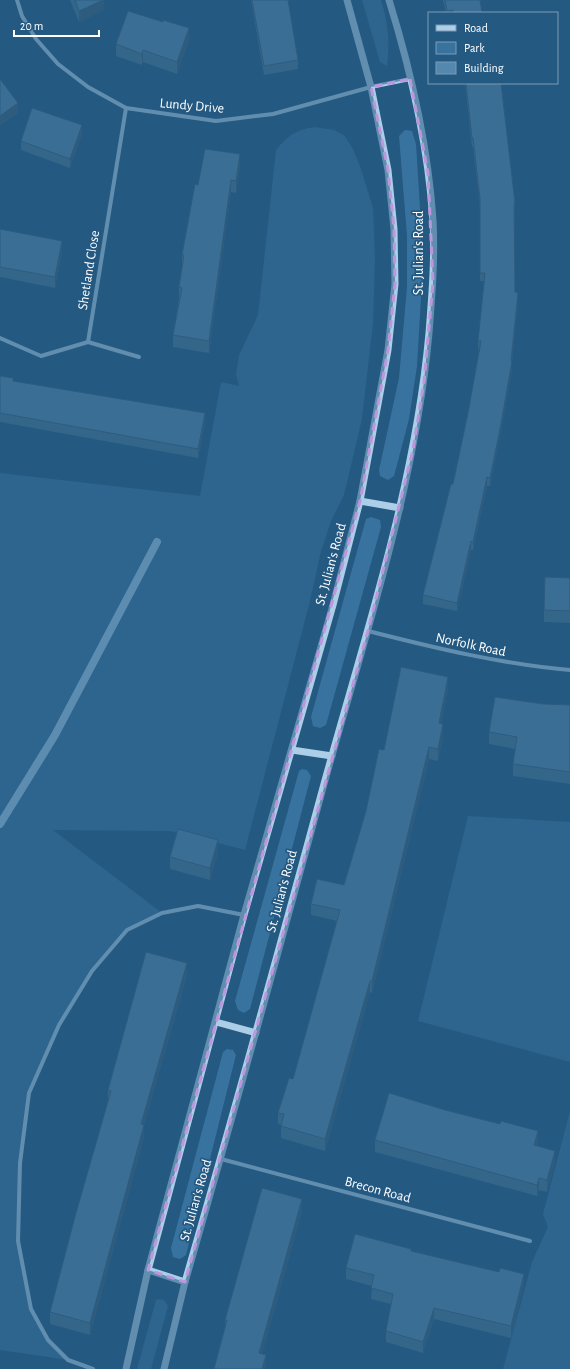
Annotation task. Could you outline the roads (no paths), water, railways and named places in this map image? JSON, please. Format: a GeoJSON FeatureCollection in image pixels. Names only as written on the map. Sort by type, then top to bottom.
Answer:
{"type":"FeatureCollection","features":[{"type":"Feature","properties":{"kind":"street","name":"Lundy Drive"},"geometry":{"type":"LineString","coordinates":[[16,0],[22,16],[36,40],[58,64],[88,87],[126,108],[216,121],[273,114],[372,87],[410,79]]}},
{"type":"Feature","properties":{"kind":"street","name":"St. Julian's Road"},"geometry":{"type":"LineString","coordinates":[[126,1369],[148,1270],[244,915],[292,750],[360,500],[388,350],[394,284],[394,229],[388,170],[372,87],[346,0]]}},
{"type":"Feature","properties":{"kind":"street","name":"St. Julian's Road"},"geometry":{"type":"LineString","coordinates":[[164,1369],[186,1282],[368,631],[400,508],[413,450],[424,382],[433,283],[433,222],[428,173],[410,79],[389,0]]}},
{"type":"Feature","properties":{"kind":"street","name":"Shetland Close"},"geometry":{"type":"LineString","coordinates":[[88,342],[126,108]]}},
{"type":"Feature","properties":{"kind":"street"},"geometry":{"type":"LineString","coordinates":[[0,338],[41,356],[88,342],[139,357]]}},
{"type":"Feature","properties":{"kind":"street"},"geometry":{"type":"LineString","coordinates":[[360,500],[400,508]]}},
{"type":"Feature","properties":{"kind":"street","name":"Norfolk Road"},"geometry":{"type":"LineString","coordinates":[[368,631],[497,661],[570,670]]}},
{"type":"Feature","properties":{"kind":"street"},"geometry":{"type":"LineString","coordinates":[[292,750],[332,756]]}},
{"type":"Feature","properties":{"kind":"street"},"geometry":{"type":"LineString","coordinates":[[93,1369],[68,1360],[48,1340],[31,1309],[18,1241],[20,1163],[29,1093],[59,1025],[92,971],[126,930],[162,913],[198,906],[244,915]]}},
{"type":"Feature","properties":{"kind":"street"},"geometry":{"type":"LineString","coordinates":[[216,1022],[256,1033]]}},
{"type":"Feature","properties":{"kind":"street","name":"Brecon Road"},"geometry":{"type":"LineString","coordinates":[[221,1159],[530,1241]]}},
{"type":"Feature","properties":{"kind":"street"},"geometry":{"type":"LineString","coordinates":[[148,1270],[186,1282]]}},
{"type":"Feature","properties":{"kind":"waterway"},"geometry":{"type":"LineString","coordinates":[[0,824],[55,735],[157,542]]}}]}
